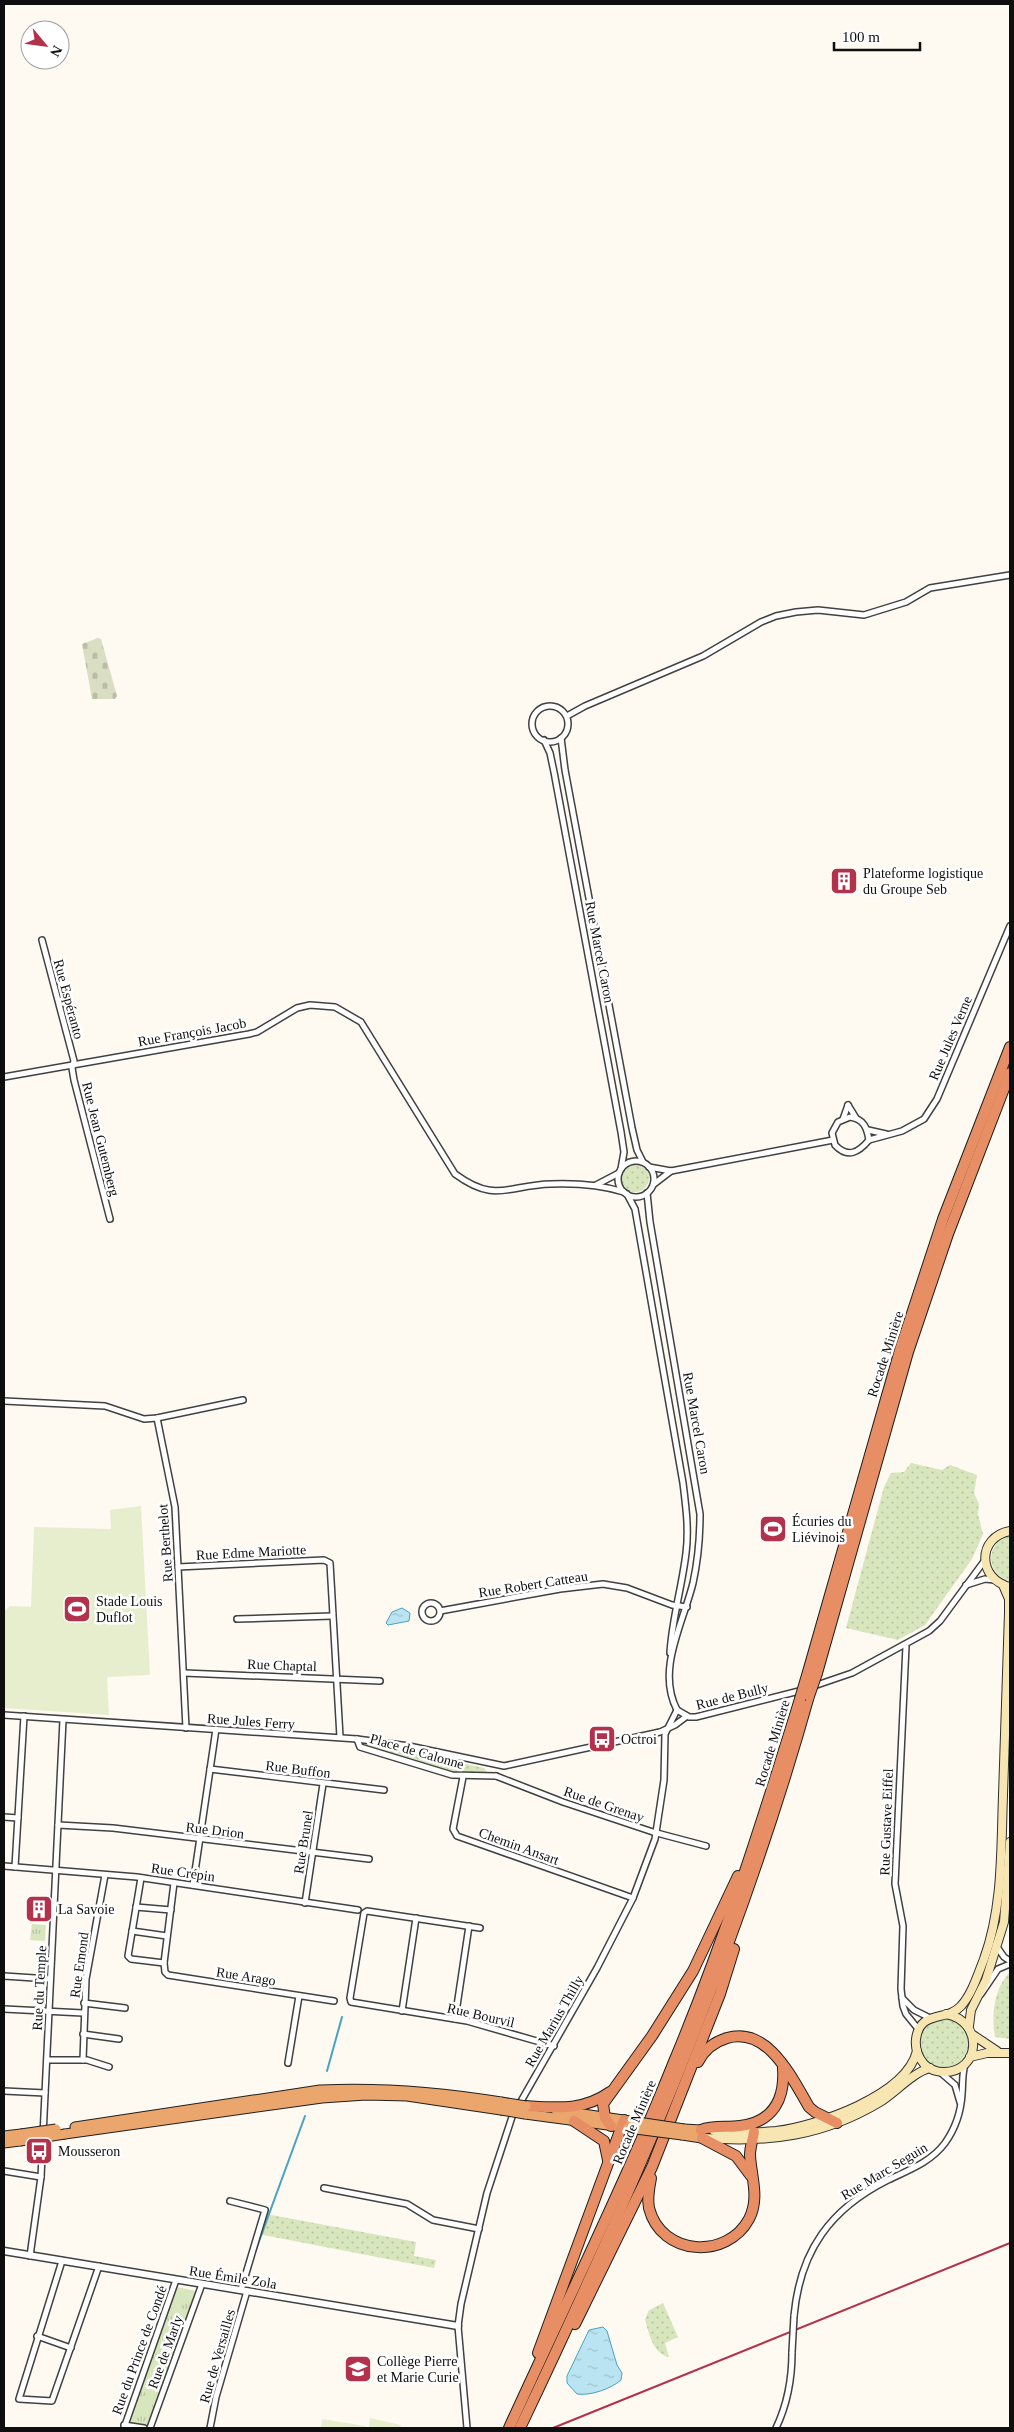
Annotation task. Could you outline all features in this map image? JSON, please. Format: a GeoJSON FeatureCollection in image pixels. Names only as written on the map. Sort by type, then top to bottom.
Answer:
{"type":"FeatureCollection","features":[{"type":"Feature","properties":{"kind":"highway","name":"Rocade Minière"},"geometry":{"type":"LineString","coordinates":[[812,1672],[871,1445],[903,1341],[943,1220],[1010,1047]]}},
{"type":"Feature","properties":{"kind":"highway","name":"Rocade Minière"},"geometry":{"type":"LineString","coordinates":[[516,2426],[534,2399],[634,2180],[680,2070],[756,1869],[812,1672],[908,1352],[952,1225],[1010,1073]]}},
{"type":"Feature","properties":{"kind":"highway","name":"Rocade Minière"},"geometry":{"type":"LineString","coordinates":[[516,2426],[673,2065],[730,1917],[805,1697]]}},
{"type":"Feature","properties":{"kind":"highway"},"geometry":{"type":"LineString","coordinates":[[608,2122],[603,2104],[652,2036],[693,1971],[747,1851],[754,1845]]}},
{"type":"Feature","properties":{"kind":"highway"},"geometry":{"type":"LineString","coordinates":[[534,2399],[540,2396],[652,2167],[723,1985],[756,1869]]}},
{"type":"Feature","properties":{"kind":"highway"},"geometry":{"type":"LineString","coordinates":[[688,2077],[693,2073],[702,2054],[711,2046],[736,2036],[753,2038],[769,2048],[809,2107],[837,2123]]}},
{"type":"Feature","properties":{"kind":"highway"},"geometry":{"type":"LineString","coordinates":[[702,2134],[706,2128],[741,2126],[766,2116],[778,2104],[782,2095],[784,2084],[782,2067]]}},
{"type":"Feature","properties":{"kind":"highway"},"geometry":{"type":"LineString","coordinates":[[526,2110],[588,2105],[612,2090]]}},
{"type":"Feature","properties":{"kind":"highway"},"geometry":{"type":"LineString","coordinates":[[4,2143],[21,2138],[65,2131],[322,2098],[366,2095],[407,2096],[501,2106],[702,2134],[736,2156],[754,2181]]}},
{"type":"Feature","properties":{"kind":"highway"},"geometry":{"type":"LineString","coordinates":[[526,2110],[574,2121],[608,2122]]}},
{"type":"Feature","properties":{"kind":"highway"},"geometry":{"type":"LineString","coordinates":[[574,2121],[604,2141],[608,2156],[607,2169]]}},
{"type":"Feature","properties":{"kind":"highway"},"geometry":{"type":"LineString","coordinates":[[516,2426],[607,2169],[626,2124]]}},
{"type":"Feature","properties":{"kind":"highway"},"geometry":{"type":"LineString","coordinates":[[4,2136],[21,2138]]}},
{"type":"Feature","properties":{"kind":"highway"},"geometry":{"type":"LineString","coordinates":[[652,2167],[648,2198],[652,2216],[660,2229],[669,2237],[687,2246],[704,2248],[717,2246],[738,2234],[750,2217],[755,2196],[750,2153],[753,2137]]}},
{"type":"Feature","properties":{"kind":"main road"},"geometry":{"type":"LineString","coordinates":[[946,2014],[955,2016],[969,2026],[973,2035],[973,2050],[968,2060],[956,2070],[940,2072],[930,2068],[920,2058],[916,2044],[919,2030],[930,2018],[955,2011],[961,2006],[977,1976],[992,1930],[998,1902],[1009,1599],[1007,1586],[995,1580],[988,1571],[985,1560],[992,1540],[1002,1532],[1010,1531]]}},
{"type":"Feature","properties":{"kind":"main road"},"geometry":{"type":"LineString","coordinates":[[969,2026],[971,2010],[978,1998],[1004,1922],[1010,1842]]}},
{"type":"Feature","properties":{"kind":"main road"},"geometry":{"type":"LineString","coordinates":[[973,2035],[986,2046],[999,2052],[1010,2053]]}},
{"type":"Feature","properties":{"kind":"main road"},"geometry":{"type":"LineString","coordinates":[[753,2137],[826,2118],[850,2109],[892,2084],[910,2069],[917,2051]]}},
{"type":"Feature","properties":{"kind":"main road"},"geometry":{"type":"LineString","coordinates":[[968,2060],[999,2052]]}},
{"type":"Feature","properties":{"kind":"main road"},"geometry":{"type":"LineString","coordinates":[[702,2134],[753,2137],[794,2136],[837,2123],[882,2101],[918,2073],[930,2068]]}},
{"type":"Feature","properties":{"kind":"street"},"geometry":{"type":"LineString","coordinates":[[567,716],[585,706],[703,656],[761,622],[776,616],[818,610],[864,615],[906,602],[930,588],[1010,576]]}},
{"type":"Feature","properties":{"kind":"street"},"geometry":{"type":"LineString","coordinates":[[548,706],[556,706],[567,716],[568,728],[561,738],[555,742],[544,740],[536,734],[533,727],[536,713],[548,706]]}},
{"type":"Feature","properties":{"kind":"street","name":"Rue Marcel Caron"},"geometry":{"type":"LineString","coordinates":[[561,738],[565,770],[632,1128],[642,1162]]}},
{"type":"Feature","properties":{"kind":"street","name":"Rue Marcel Caron"},"geometry":{"type":"LineString","coordinates":[[544,740],[550,753],[592,966],[624,1152],[620,1171]]}},
{"type":"Feature","properties":{"kind":"street","name":"Rue Jules Verne"},"geometry":{"type":"LineString","coordinates":[[870,1140],[902,1131],[924,1119],[937,1099],[1010,926]]}},
{"type":"Feature","properties":{"kind":"street","name":"Rue Espéranto"},"geometry":{"type":"LineString","coordinates":[[42,940],[74,1065]]}},
{"type":"Feature","properties":{"kind":"street","name":"Rue François Jacob"},"geometry":{"type":"LineString","coordinates":[[4,1077],[249,1034],[257,1032],[297,1008],[310,1005],[335,1007],[363,1024],[455,1174],[472,1186],[494,1192],[550,1184],[596,1185]]}},
{"type":"Feature","properties":{"kind":"street","name":"Rue Jean Gutemberg"},"geometry":{"type":"LineString","coordinates":[[74,1065],[72,1068],[74,1080],[110,1220]]}},
{"type":"Feature","properties":{"kind":"street"},"geometry":{"type":"LineString","coordinates":[[844,1119],[848,1105],[856,1118]]}},
{"type":"Feature","properties":{"kind":"street"},"geometry":{"type":"LineString","coordinates":[[856,1118],[862,1121],[868,1130],[870,1140],[862,1149],[851,1153],[839,1150],[833,1140],[834,1127],[844,1119],[856,1118]]}},
{"type":"Feature","properties":{"kind":"street"},"geometry":{"type":"LineString","coordinates":[[868,1130],[886,1134]]}},
{"type":"Feature","properties":{"kind":"street"},"geometry":{"type":"LineString","coordinates":[[596,1185],[633,1161],[671,1171],[833,1140]]}},
{"type":"Feature","properties":{"kind":"street"},"geometry":{"type":"LineString","coordinates":[[649,1166],[654,1175],[653,1184]]}},
{"type":"Feature","properties":{"kind":"street"},"geometry":{"type":"LineString","coordinates":[[620,1171],[619,1183],[625,1193]]}},
{"type":"Feature","properties":{"kind":"street"},"geometry":{"type":"LineString","coordinates":[[596,1185],[639,1196],[647,1193],[653,1184],[671,1171]]}},
{"type":"Feature","properties":{"kind":"street","name":"Rue Marcel Caron"},"geometry":{"type":"LineString","coordinates":[[625,1193],[635,1209],[687,1513],[686,1553],[676,1605],[669,1686],[677,1710]]}},
{"type":"Feature","properties":{"kind":"street","name":"Rue Marcel Caron"},"geometry":{"type":"LineString","coordinates":[[647,1193],[650,1222],[700,1514],[700,1542],[687,1607],[671,1656]]}},
{"type":"Feature","properties":{"kind":"street"},"geometry":{"type":"LineString","coordinates":[[4,1400],[105,1406],[144,1418],[157,1418],[243,1400]]}},
{"type":"Feature","properties":{"kind":"street","name":"Rue Berthelot"},"geometry":{"type":"LineString","coordinates":[[157,1418],[176,1507],[186,1728]]}},
{"type":"Feature","properties":{"kind":"street"},"geometry":{"type":"LineString","coordinates":[[687,1513],[700,1514]]}},
{"type":"Feature","properties":{"kind":"street","name":"Rue Edme Mariotte"},"geometry":{"type":"LineString","coordinates":[[178,1567],[324,1560],[330,1563],[332,1616]]}},
{"type":"Feature","properties":{"kind":"street","name":"Rue de Bully"},"geometry":{"type":"LineString","coordinates":[[494,1766],[504,1766],[660,1732],[675,1726],[686,1716],[696,1717],[835,1680],[906,1646],[936,1626],[985,1560]]}},
{"type":"Feature","properties":{"kind":"street"},"geometry":{"type":"LineString","coordinates":[[965,1586],[985,1579],[995,1580]]}},
{"type":"Feature","properties":{"kind":"street","name":"Rue Robert Catteau"},"geometry":{"type":"LineString","coordinates":[[440,1611],[560,1589],[603,1584],[627,1588],[687,1607]]}},
{"type":"Feature","properties":{"kind":"street"},"geometry":{"type":"LineString","coordinates":[[237,1619],[332,1616],[340,1738]]}},
{"type":"Feature","properties":{"kind":"street","name":"Rue Gustave Eiffel"},"geometry":{"type":"LineString","coordinates":[[906,1646],[895,1884],[903,1926],[900,1989],[906,2014],[919,2030]]}},
{"type":"Feature","properties":{"kind":"street","name":"Rue Chaptal"},"geometry":{"type":"LineString","coordinates":[[184,1673],[380,1681]]}},
{"type":"Feature","properties":{"kind":"street"},"geometry":{"type":"LineString","coordinates":[[677,1710],[686,1716]]}},
{"type":"Feature","properties":{"kind":"street","name":"Rue de Bully"},"geometry":{"type":"LineString","coordinates":[[666,1729],[677,1710]]}},
{"type":"Feature","properties":{"kind":"street","name":"Rue Jules Ferry"},"geometry":{"type":"LineString","coordinates":[[4,1715],[357,1739],[409,1746],[494,1766]]}},
{"type":"Feature","properties":{"kind":"street"},"geometry":{"type":"LineString","coordinates":[[15,1867],[24,1716]]}},
{"type":"Feature","properties":{"kind":"street","name":"Rue du Temple"},"geometry":{"type":"LineString","coordinates":[[30,2256],[41,2177],[63,1720]]}},
{"type":"Feature","properties":{"kind":"street"},"geometry":{"type":"LineString","coordinates":[[192,1885],[216,1729]]}},
{"type":"Feature","properties":{"kind":"street","name":"Rue Marius Thilly"},"geometry":{"type":"LineString","coordinates":[[467,2428],[458,2326],[496,2161],[512,2117],[554,2046],[633,1898],[656,1833],[664,1780],[666,1729]]}},
{"type":"Feature","properties":{"kind":"street","name":"Place de Calonne"},"geometry":{"type":"LineString","coordinates":[[357,1739],[360,1747],[452,1775],[463,1777],[496,1776]]}},
{"type":"Feature","properties":{"kind":"street"},"geometry":{"type":"LineString","coordinates":[[494,1766],[496,1776]]}},
{"type":"Feature","properties":{"kind":"street","name":"Rue Buffon"},"geometry":{"type":"LineString","coordinates":[[210,1769],[384,1790]]}},
{"type":"Feature","properties":{"kind":"street","name":"Rue de Grenay"},"geometry":{"type":"LineString","coordinates":[[496,1776],[562,1802],[656,1833],[706,1846]]}},
{"type":"Feature","properties":{"kind":"street","name":"Chemin Ansart"},"geometry":{"type":"LineString","coordinates":[[463,1777],[453,1829],[457,1836],[633,1898]]}},
{"type":"Feature","properties":{"kind":"street","name":"Rue Brunel"},"geometry":{"type":"LineString","coordinates":[[305,1903],[323,1784]]}},
{"type":"Feature","properties":{"kind":"street"},"geometry":{"type":"LineString","coordinates":[[4,1817],[18,1818]]}},
{"type":"Feature","properties":{"kind":"street","name":"Rue Drion"},"geometry":{"type":"LineString","coordinates":[[58,1824],[370,1859]]}},
{"type":"Feature","properties":{"kind":"street","name":"Rue Crépin"},"geometry":{"type":"LineString","coordinates":[[4,1866],[141,1878],[358,1910]]}},
{"type":"Feature","properties":{"kind":"street","name":"Rue Emond"},"geometry":{"type":"LineString","coordinates":[[83,2060],[83,2013],[86,1979],[105,1875]]}},
{"type":"Feature","properties":{"kind":"street"},"geometry":{"type":"LineString","coordinates":[[141,1878],[128,1956],[131,1960],[164,1962],[174,1883]]}},
{"type":"Feature","properties":{"kind":"street"},"geometry":{"type":"LineString","coordinates":[[136,1907],[171,1910]]}},
{"type":"Feature","properties":{"kind":"street","name":"Rue Bourvil"},"geometry":{"type":"LineString","coordinates":[[416,1918],[369,1911],[364,1913],[350,1998],[353,2004],[455,2019],[554,2046]]}},
{"type":"Feature","properties":{"kind":"street"},"geometry":{"type":"LineString","coordinates":[[402,2011],[416,1918],[480,1928]]}},
{"type":"Feature","properties":{"kind":"street"},"geometry":{"type":"LineString","coordinates":[[455,2019],[469,1926]]}},
{"type":"Feature","properties":{"kind":"street"},"geometry":{"type":"LineString","coordinates":[[132,1931],[167,1936]]}},
{"type":"Feature","properties":{"kind":"street"},"geometry":{"type":"LineString","coordinates":[[978,1998],[987,1988],[998,1969],[1010,1962],[997,1947]]}},
{"type":"Feature","properties":{"kind":"street","name":"Rue Arago"},"geometry":{"type":"LineString","coordinates":[[164,1962],[165,1972],[168,1975],[334,2001]]}},
{"type":"Feature","properties":{"kind":"street"},"geometry":{"type":"LineString","coordinates":[[4,1976],[50,1979]]}},
{"type":"Feature","properties":{"kind":"street"},"geometry":{"type":"LineString","coordinates":[[288,2063],[299,1996]]}},
{"type":"Feature","properties":{"kind":"street"},"geometry":{"type":"LineString","coordinates":[[902,1998],[914,2010],[930,2018]]}},
{"type":"Feature","properties":{"kind":"street"},"geometry":{"type":"LineString","coordinates":[[84,2003],[125,2008]]}},
{"type":"Feature","properties":{"kind":"street"},"geometry":{"type":"LineString","coordinates":[[4,2009],[83,2013]]}},
{"type":"Feature","properties":{"kind":"street"},"geometry":{"type":"LineString","coordinates":[[83,2034],[119,2039]]}},
{"type":"Feature","properties":{"kind":"street"},"geometry":{"type":"LineString","coordinates":[[47,2060],[83,2060],[109,2067]]}},
{"type":"Feature","properties":{"kind":"street","name":"Rue Marc Seguin"},"geometry":{"type":"LineString","coordinates":[[776,2428],[783,2413],[792,2378],[796,2297],[808,2255],[830,2222],[852,2202],[932,2157],[952,2132],[960,2103],[968,2060]]}},
{"type":"Feature","properties":{"kind":"street"},"geometry":{"type":"LineString","coordinates":[[940,2072],[955,2085],[960,2103]]}},
{"type":"Feature","properties":{"kind":"street"},"geometry":{"type":"LineString","coordinates":[[4,2091],[45,2093]]}},
{"type":"Feature","properties":{"kind":"street"},"geometry":{"type":"LineString","coordinates":[[4,2171],[41,2177]]}},
{"type":"Feature","properties":{"kind":"street"},"geometry":{"type":"LineString","coordinates":[[324,2188],[407,2204],[433,2220],[479,2229]]}},
{"type":"Feature","properties":{"kind":"street","name":"Rue de Versailles"},"geometry":{"type":"LineString","coordinates":[[210,2428],[216,2397],[264,2210],[230,2201]]}},
{"type":"Feature","properties":{"kind":"street","name":"Rue Émile Zola"},"geometry":{"type":"LineString","coordinates":[[4,2251],[244,2290],[344,2309],[458,2326]]}},
{"type":"Feature","properties":{"kind":"street"},"geometry":{"type":"LineString","coordinates":[[62,2260],[18,2399],[52,2401],[98,2266]]}},
{"type":"Feature","properties":{"kind":"street","name":"Rue du Prince de Condé"},"geometry":{"type":"LineString","coordinates":[[124,2427],[176,2280]]}},
{"type":"Feature","properties":{"kind":"street","name":"Rue de Marly"},"geometry":{"type":"LineString","coordinates":[[150,2428],[202,2284]]}},
{"type":"Feature","properties":{"kind":"street"},"geometry":{"type":"LineString","coordinates":[[37,2336],[71,2348]]}},
{"type":"Feature","properties":{"kind":"street"},"geometry":{"type":"LineString","coordinates":[[124,2427],[144,2428]]}},
{"type":"Feature","properties":{"kind":"green space"},"geometry":{"type":"Polygon","coordinates":[[[98,638],[101,639],[117,696],[115,699],[92,699],[82,644],[98,638]]]}},
{"type":"Feature","properties":{"kind":"green space"},"geometry":{"type":"Polygon","coordinates":[[[635,1164],[645,1168],[649,1178],[645,1188],[635,1192],[625,1188],[621,1178],[625,1168],[635,1164]]]}},
{"type":"Feature","properties":{"kind":"green space"},"geometry":{"type":"Polygon","coordinates":[[[911,1463],[942,1470],[950,1465],[977,1475],[974,1493],[979,1504],[978,1514],[983,1534],[972,1559],[925,1625],[898,1640],[846,1628],[884,1487],[891,1473],[904,1472],[911,1463]]]}},
{"type":"Feature","properties":{"kind":"green space","name":"Stade Louis Duflot"},"geometry":{"type":"Polygon","coordinates":[[[141,1506],[150,1675],[107,1677],[109,1715],[4,1708],[4,1611],[10,1606],[31,1607],[34,1527],[111,1529],[110,1510],[141,1506]]]}},
{"type":"Feature","properties":{"kind":"green space"},"geometry":{"type":"Polygon","coordinates":[[[1010,1535],[1010,1581],[1002,1578],[996,1572],[992,1566],[991,1558],[996,1544],[1010,1535]]]}},
{"type":"Feature","properties":{"kind":"green space"},"geometry":{"type":"Polygon","coordinates":[[[366,1744],[411,1751],[484,1768],[489,1775],[453,1774],[365,1747],[366,1744]]]}},
{"type":"Feature","properties":{"kind":"green space"},"geometry":{"type":"Polygon","coordinates":[[[32,1924],[46,1925],[45,1941],[30,1940],[32,1924]]]}},
{"type":"Feature","properties":{"kind":"green space"},"geometry":{"type":"Polygon","coordinates":[[[1010,1972],[1010,2039],[995,2037],[993,2020],[997,1994],[1010,1972]]]}},
{"type":"Feature","properties":{"kind":"green space"},"geometry":{"type":"Polygon","coordinates":[[[944,2018],[954,2020],[962,2025],[967,2033],[969,2043],[967,2053],[962,2061],[954,2066],[944,2068],[934,2066],[926,2061],[921,2053],[919,2043],[921,2033],[926,2025],[934,2020],[944,2018]]]}},
{"type":"Feature","properties":{"kind":"green space"},"geometry":{"type":"Polygon","coordinates":[[[266,2214],[416,2242],[414,2256],[436,2260],[434,2268],[258,2234],[266,2214]]]}},
{"type":"Feature","properties":{"kind":"green space"},"geometry":{"type":"Polygon","coordinates":[[[172,2286],[196,2291],[149,2428],[126,2428],[172,2286]]]}},
{"type":"Feature","properties":{"kind":"green space"},"geometry":{"type":"Polygon","coordinates":[[[663,2303],[678,2337],[665,2343],[669,2357],[659,2352],[656,2348],[645,2319],[649,2310],[663,2303]]]}},
{"type":"Feature","properties":{"kind":"green space"},"geometry":{"type":"Polygon","coordinates":[[[370,2418],[401,2425],[400,2428],[369,2428],[370,2418]]]}},
{"type":"Feature","properties":{"kind":"green space"},"geometry":{"type":"Polygon","coordinates":[[[322,2419],[365,2426],[365,2428],[321,2428],[322,2419]]]}},
{"type":"Feature","properties":{"kind":"water"},"geometry":{"type":"Polygon","coordinates":[[[402,1608],[410,1613],[409,1621],[388,1625],[386,1623],[392,1612],[402,1608]]]}},
{"type":"Feature","properties":{"kind":"water"},"geometry":{"type":"Polygon","coordinates":[[[603,2327],[607,2331],[617,2365],[622,2373],[621,2380],[600,2391],[577,2394],[567,2383],[567,2376],[589,2330],[603,2327]]]}},
{"type":"Feature","properties":{"kind":"waterway"},"geometry":{"type":"LineString","coordinates":[[327,2071],[342,2017]]}},
{"type":"Feature","properties":{"kind":"waterway"},"geometry":{"type":"LineString","coordinates":[[254,2255],[305,2116]]}},
{"type":"Feature","properties":{"kind":"railway"},"geometry":{"type":"LineString","coordinates":[[553,2428],[1010,2243]]}},
{"type":"Feature","properties":{"kind":"place","name":"Plateforme logistique du Groupe Seb"},"geometry":{"type":"Point","coordinates":[844,881]}},
{"type":"Feature","properties":{"kind":"place","name":"Écuries du Liévinois"},"geometry":{"type":"Point","coordinates":[773,1529]}},
{"type":"Feature","properties":{"kind":"place","name":"Stade Louis Duflot"},"geometry":{"type":"Point","coordinates":[77,1609]}},
{"type":"Feature","properties":{"kind":"place","name":"Octroi"},"geometry":{"type":"Point","coordinates":[602,1739]}},
{"type":"Feature","properties":{"kind":"place","name":"La Savoie"},"geometry":{"type":"Point","coordinates":[39,1909]}},
{"type":"Feature","properties":{"kind":"place","name":"Mousseron"},"geometry":{"type":"Point","coordinates":[39,2151]}},
{"type":"Feature","properties":{"kind":"place","name":"Collège Pierre et Marie Curie"},"geometry":{"type":"Point","coordinates":[358,2369]}}]}
